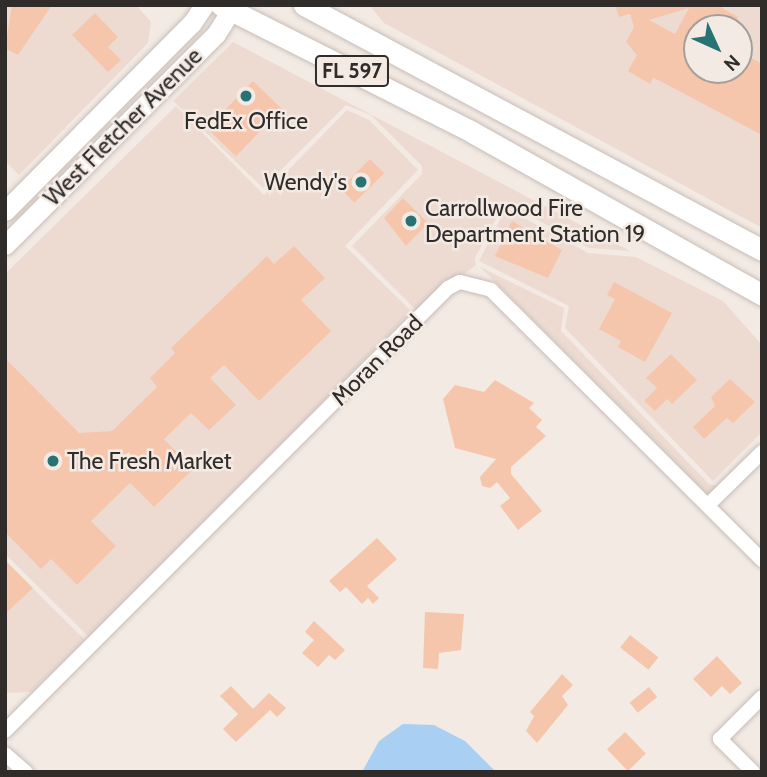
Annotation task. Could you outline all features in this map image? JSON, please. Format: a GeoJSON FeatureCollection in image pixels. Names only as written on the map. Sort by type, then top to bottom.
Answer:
{"type":"FeatureCollection","features":[{"type":"Feature","properties":{"kind":"main road","name":"West Fletcher Avenue"},"geometry":{"type":"LineString","coordinates":[[5,211],[192,23],[204,5]]}},
{"type":"Feature","properties":{"kind":"main road","name":"FL 597"},"geometry":{"type":"LineString","coordinates":[[304,5],[762,250]]}},
{"type":"Feature","properties":{"kind":"main road","name":"West Fletcher Avenue"},"geometry":{"type":"LineString","coordinates":[[5,245],[216,34],[229,7]]}},
{"type":"Feature","properties":{"kind":"main road","name":"FL 597"},"geometry":{"type":"LineString","coordinates":[[229,7],[486,140],[762,295]]}},
{"type":"Feature","properties":{"kind":"street","name":"Moran Road"},"geometry":{"type":"LineString","coordinates":[[5,731],[449,288],[460,282],[491,290],[710,503]]}},
{"type":"Feature","properties":{"kind":"street"},"geometry":{"type":"LineString","coordinates":[[762,452],[710,503],[762,560]]}},
{"type":"Feature","properties":{"kind":"street"},"geometry":{"type":"LineString","coordinates":[[754,772],[720,739],[762,697]]}},
{"type":"Feature","properties":{"kind":"street"},"geometry":{"type":"LineString","coordinates":[[5,754],[26,772]]}},
{"type":"Feature","properties":{"kind":"shaded area"},"geometry":{"type":"Polygon","coordinates":[[[5,5],[136,5],[151,22],[148,43],[19,175],[5,161],[5,5]]]}},
{"type":"Feature","properties":{"kind":"shaded area"},"geometry":{"type":"Polygon","coordinates":[[[369,5],[761,5],[762,228],[384,23],[369,5]]]}},
{"type":"Feature","properties":{"kind":"shaded area"},"geometry":{"type":"Polygon","coordinates":[[[233,42],[630,251],[589,248],[505,202],[475,258],[476,265],[417,311],[352,246],[422,174],[422,166],[371,115],[346,105],[263,188],[173,101],[233,42]]]}},
{"type":"Feature","properties":{"kind":"shaded area"},"geometry":{"type":"Polygon","coordinates":[[[176,106],[264,195],[347,110],[369,120],[418,170],[345,246],[412,312],[89,637],[5,554],[5,274],[176,106]]]}},
{"type":"Feature","properties":{"kind":"shaded area"},"geometry":{"type":"Polygon","coordinates":[[[506,208],[588,253],[636,257],[723,301],[762,345],[762,432],[713,481],[565,328],[569,306],[479,261],[506,208]]]}},
{"type":"Feature","properties":{"kind":"shaded area"},"geometry":{"type":"Polygon","coordinates":[[[480,267],[564,308],[561,331],[710,485],[717,485],[762,442],[709,495],[480,267]]]}},
{"type":"Feature","properties":{"kind":"shaded area"},"geometry":{"type":"Polygon","coordinates":[[[5,561],[85,640],[31,692],[5,693],[5,561]]]}},
{"type":"Feature","properties":{"kind":"water"},"geometry":{"type":"Polygon","coordinates":[[[403,724],[434,725],[465,741],[496,772],[362,772],[379,741],[403,724]]]}},
{"type":"Feature","properties":{"kind":"building"},"geometry":{"type":"Polygon","coordinates":[[[12,5],[52,5],[18,55],[5,48],[12,5]]]}},
{"type":"Feature","properties":{"kind":"building"},"geometry":{"type":"Polygon","coordinates":[[[615,5],[717,5],[733,14],[686,14],[689,8],[649,20],[675,34],[683,19],[683,84],[753,84],[753,59],[762,64],[762,135],[662,82],[653,78],[650,84],[628,71],[637,55],[626,42],[634,27],[630,14],[619,17],[615,5]]]}},
{"type":"Feature","properties":{"kind":"building"},"geometry":{"type":"Polygon","coordinates":[[[95,13],[118,37],[108,47],[121,60],[108,72],[72,35],[95,13]]]}},
{"type":"Feature","properties":{"kind":"building"},"geometry":{"type":"Polygon","coordinates":[[[253,81],[282,109],[236,156],[207,128],[253,81]]]}},
{"type":"Feature","properties":{"kind":"building"},"geometry":{"type":"Polygon","coordinates":[[[370,159],[384,173],[354,203],[340,189],[370,159]]]}},
{"type":"Feature","properties":{"kind":"building"},"geometry":{"type":"Polygon","coordinates":[[[403,198],[428,223],[406,246],[384,218],[403,198]]]}},
{"type":"Feature","properties":{"kind":"building"},"geometry":{"type":"Polygon","coordinates":[[[512,221],[562,250],[548,278],[495,256],[512,221]]]}},
{"type":"Feature","properties":{"kind":"building"},"geometry":{"type":"Polygon","coordinates":[[[294,246],[325,278],[301,300],[331,331],[259,401],[224,365],[210,378],[236,405],[209,430],[191,413],[164,439],[193,469],[154,507],[130,483],[91,521],[116,546],[77,585],[51,559],[41,569],[5,532],[5,358],[79,433],[112,431],[157,387],[150,378],[175,353],[171,348],[267,256],[274,264],[294,246]]]}},
{"type":"Feature","properties":{"kind":"building"},"geometry":{"type":"Polygon","coordinates":[[[614,282],[672,313],[645,362],[618,347],[621,341],[599,329],[615,299],[607,295],[614,282]]]}},
{"type":"Feature","properties":{"kind":"building"},"geometry":{"type":"Polygon","coordinates":[[[671,354],[697,380],[672,404],[667,399],[655,411],[644,401],[657,388],[646,378],[671,354]]]}},
{"type":"Feature","properties":{"kind":"building"},"geometry":{"type":"Polygon","coordinates":[[[730,379],[755,402],[733,423],[727,418],[704,439],[693,427],[715,406],[711,397],[730,379]]]}},
{"type":"Feature","properties":{"kind":"building"},"geometry":{"type":"Polygon","coordinates":[[[495,380],[534,403],[529,408],[542,420],[536,427],[546,436],[511,467],[511,474],[542,511],[518,530],[500,506],[510,498],[497,482],[490,488],[482,486],[480,477],[496,459],[455,448],[443,399],[455,385],[484,392],[495,380]]]}},
{"type":"Feature","properties":{"kind":"building"},"geometry":{"type":"Polygon","coordinates":[[[377,538],[397,559],[367,586],[379,598],[373,604],[368,598],[362,604],[346,587],[340,592],[329,581],[377,538]]]}},
{"type":"Feature","properties":{"kind":"building"},"geometry":{"type":"Polygon","coordinates":[[[5,560],[33,588],[5,614],[5,560]]]}},
{"type":"Feature","properties":{"kind":"building"},"geometry":{"type":"Polygon","coordinates":[[[425,612],[464,614],[461,650],[439,653],[438,669],[423,668],[425,612]]]}},
{"type":"Feature","properties":{"kind":"building"},"geometry":{"type":"Polygon","coordinates":[[[314,621],[345,650],[335,660],[329,655],[318,667],[302,653],[314,640],[305,632],[314,621]]]}},
{"type":"Feature","properties":{"kind":"building"},"geometry":{"type":"Polygon","coordinates":[[[630,635],[658,657],[649,670],[620,648],[630,635]]]}},
{"type":"Feature","properties":{"kind":"building"},"geometry":{"type":"Polygon","coordinates":[[[717,656],[742,683],[730,694],[722,686],[711,697],[693,679],[717,656]]]}},
{"type":"Feature","properties":{"kind":"building"},"geometry":{"type":"Polygon","coordinates":[[[562,674],[573,685],[562,696],[568,705],[537,743],[526,731],[534,716],[530,712],[562,674]]]}},
{"type":"Feature","properties":{"kind":"building"},"geometry":{"type":"Polygon","coordinates":[[[231,686],[253,709],[269,693],[286,708],[277,717],[270,710],[236,742],[223,729],[238,714],[220,696],[231,686]]]}},
{"type":"Feature","properties":{"kind":"building"},"geometry":{"type":"Polygon","coordinates":[[[649,687],[657,697],[638,713],[630,703],[649,687]]]}},
{"type":"Feature","properties":{"kind":"building"},"geometry":{"type":"Polygon","coordinates":[[[625,732],[646,754],[628,771],[607,749],[625,732]]]}},
{"type":"Feature","properties":{"kind":"place","name":"FedEx Office"},"geometry":{"type":"Point","coordinates":[246,96]}},
{"type":"Feature","properties":{"kind":"place","name":"Wendy's"},"geometry":{"type":"Point","coordinates":[361,182]}},
{"type":"Feature","properties":{"kind":"place","name":"Carrollwood Fire Department Station 19"},"geometry":{"type":"Point","coordinates":[411,221]}},
{"type":"Feature","properties":{"kind":"place","name":"The Fresh Market"},"geometry":{"type":"Point","coordinates":[53,461]}}]}
